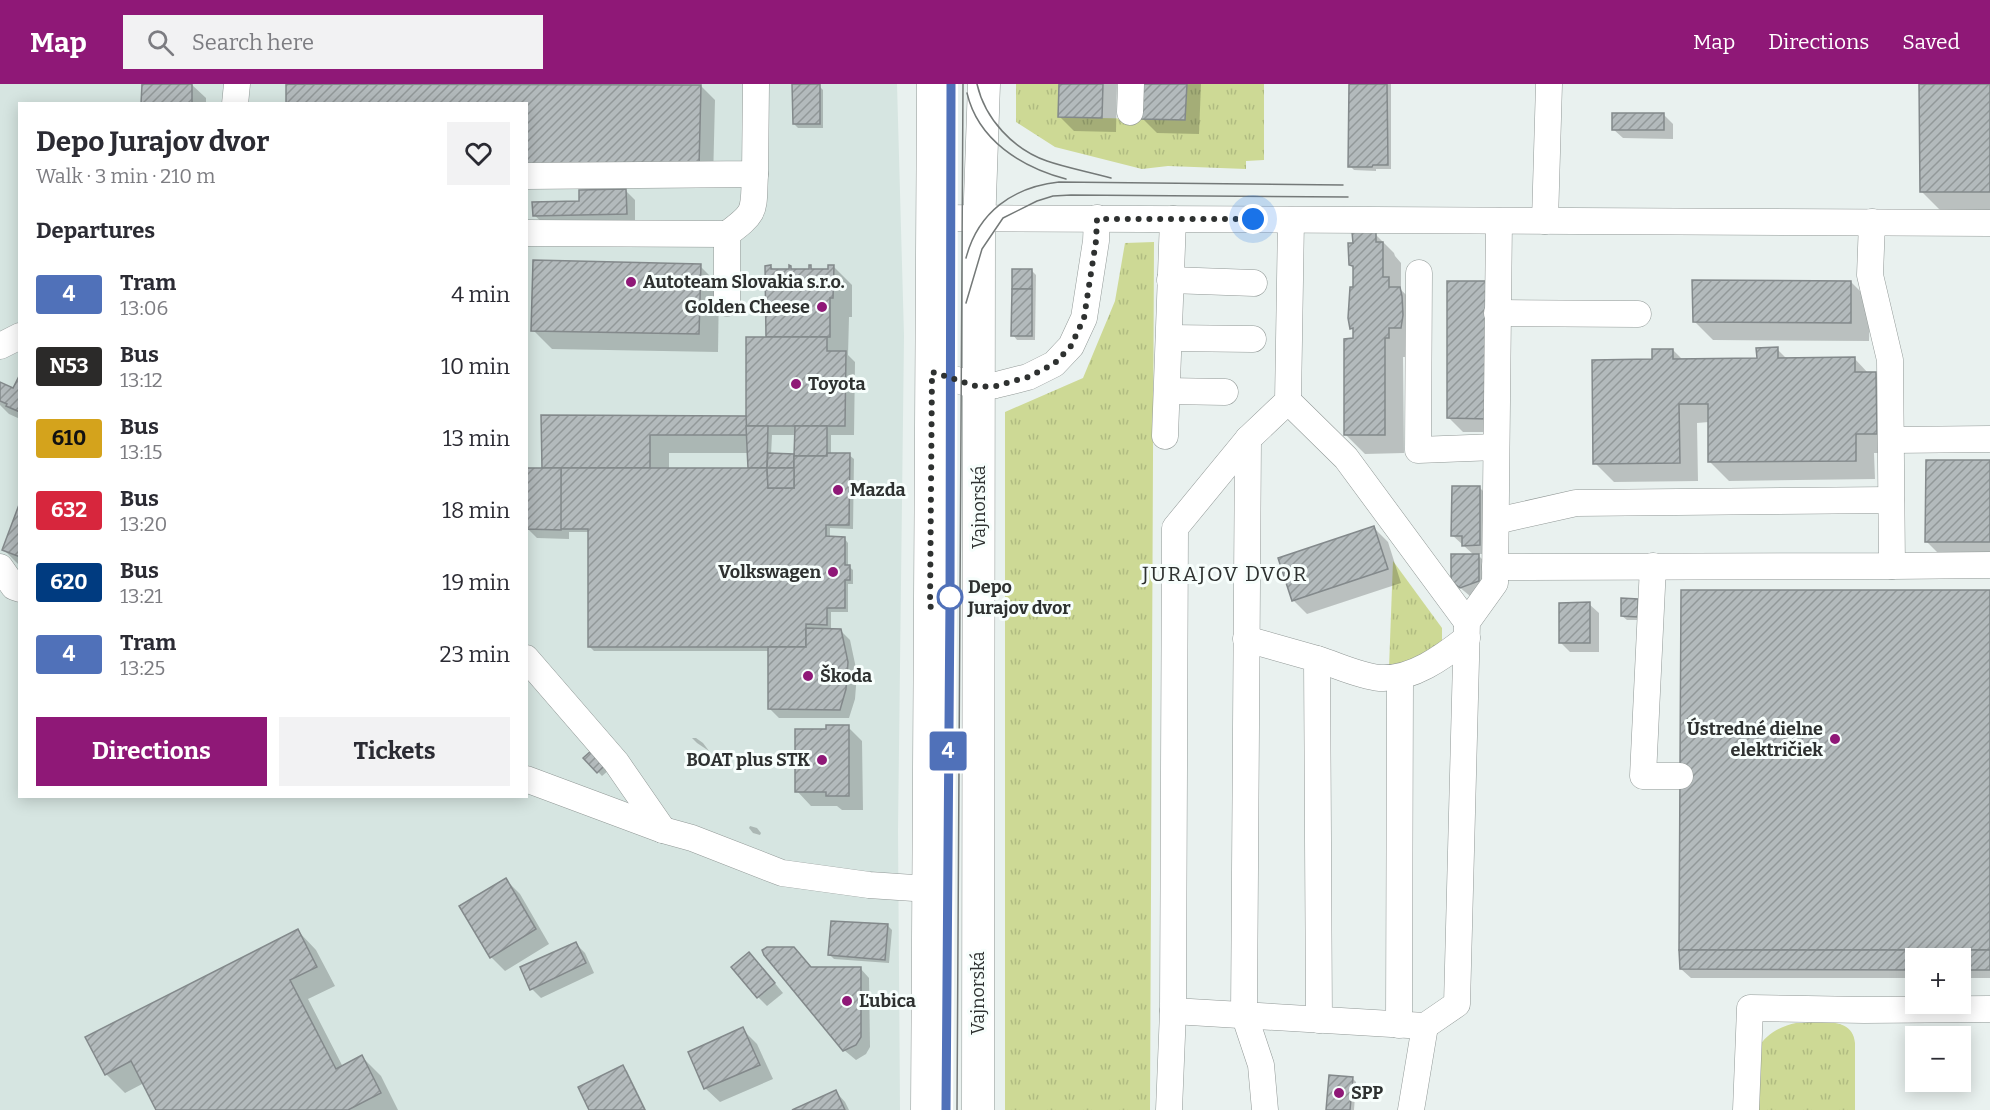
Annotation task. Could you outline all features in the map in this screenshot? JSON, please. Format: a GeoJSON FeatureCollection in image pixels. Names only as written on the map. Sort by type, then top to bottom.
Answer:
{"type":"FeatureCollection","features":[{"type":"Feature","properties":{"kind":"main road"},"geometry":{"type":"LineString","coordinates":[[927,1110],[933,84]]}},
{"type":"Feature","properties":{"kind":"main road","name":"Vajnorská"},"geometry":{"type":"LineString","coordinates":[[978,1110],[979,218],[984,84]]}},
{"type":"Feature","properties":{"kind":"street"},"geometry":{"type":"LineString","coordinates":[[235,102],[237,84]]}},
{"type":"Feature","properties":{"kind":"street"},"geometry":{"type":"LineString","coordinates":[[528,233],[728,234],[749,218],[753,209],[756,84]]}},
{"type":"Feature","properties":{"kind":"street"},"geometry":{"type":"LineString","coordinates":[[1130,112],[1131,84]]}},
{"type":"Feature","properties":{"kind":"street"},"geometry":{"type":"LineString","coordinates":[[1545,221],[1549,84]]}},
{"type":"Feature","properties":{"kind":"street"},"geometry":{"type":"LineString","coordinates":[[528,176],[755,174]]}},
{"type":"Feature","properties":{"kind":"street"},"geometry":{"type":"LineString","coordinates":[[932,218],[1990,223]]}},
{"type":"Feature","properties":{"kind":"street"},"geometry":{"type":"LineString","coordinates":[[932,372],[979,387],[996,386],[1028,377],[1054,364],[1071,346],[1084,318],[1097,219]]}},
{"type":"Feature","properties":{"kind":"street"},"geometry":{"type":"LineString","coordinates":[[1165,436],[1173,219]]}},
{"type":"Feature","properties":{"kind":"street"},"geometry":{"type":"LineString","coordinates":[[1169,1110],[1173,1011],[1175,528],[1248,439],[1287,401],[1291,220]]}},
{"type":"Feature","properties":{"kind":"street"},"geometry":{"type":"LineString","coordinates":[[1246,639],[1379,678],[1400,677],[1440,658],[1467,630],[1495,583],[1499,221]]}},
{"type":"Feature","properties":{"kind":"street"},"geometry":{"type":"LineString","coordinates":[[1872,222],[1870,275],[1890,360],[1892,566]]}},
{"type":"Feature","properties":{"kind":"street"},"geometry":{"type":"LineString","coordinates":[[727,303],[728,234]]}},
{"type":"Feature","properties":{"kind":"street"},"geometry":{"type":"LineString","coordinates":[[1419,273],[1418,450],[1496,447]]}},
{"type":"Feature","properties":{"kind":"street"},"geometry":{"type":"LineString","coordinates":[[1170,280],[1254,283]]}},
{"type":"Feature","properties":{"kind":"street"},"geometry":{"type":"LineString","coordinates":[[1497,313],[1638,314]]}},
{"type":"Feature","properties":{"kind":"street"},"geometry":{"type":"LineString","coordinates":[[0,346],[18,337]]}},
{"type":"Feature","properties":{"kind":"street"},"geometry":{"type":"LineString","coordinates":[[1168,338],[1253,339]]}},
{"type":"Feature","properties":{"kind":"street"},"geometry":{"type":"LineString","coordinates":[[1167,391],[1225,392]]}},
{"type":"Feature","properties":{"kind":"street"},"geometry":{"type":"LineString","coordinates":[[1173,1011],[1425,1026],[1457,1004],[1467,630],[1346,458],[1287,401]]}},
{"type":"Feature","properties":{"kind":"street"},"geometry":{"type":"LineString","coordinates":[[1248,439],[1244,1014],[1261,1065],[1265,1110]]}},
{"type":"Feature","properties":{"kind":"street"},"geometry":{"type":"LineString","coordinates":[[1892,440],[1990,439]]}},
{"type":"Feature","properties":{"kind":"street"},"geometry":{"type":"LineString","coordinates":[[1496,521],[1576,503],[1891,500]]}},
{"type":"Feature","properties":{"kind":"street"},"geometry":{"type":"LineString","coordinates":[[1495,567],[1990,565]]}},
{"type":"Feature","properties":{"kind":"street"},"geometry":{"type":"LineString","coordinates":[[1653,566],[1643,776],[1680,776]]}},
{"type":"Feature","properties":{"kind":"street"},"geometry":{"type":"LineString","coordinates":[[1317,659],[1319,1020]]}},
{"type":"Feature","properties":{"kind":"street"},"geometry":{"type":"LineString","coordinates":[[528,660],[616,762],[663,830]]}},
{"type":"Feature","properties":{"kind":"street"},"geometry":{"type":"LineString","coordinates":[[1399,1025],[1400,677]]}},
{"type":"Feature","properties":{"kind":"street"},"geometry":{"type":"LineString","coordinates":[[528,780],[663,830],[692,838],[782,873],[869,885],[929,889]]}},
{"type":"Feature","properties":{"kind":"street"},"geometry":{"type":"LineString","coordinates":[[1746,1110],[1750,1008],[1990,1010]]}},
{"type":"Feature","properties":{"kind":"street"},"geometry":{"type":"LineString","coordinates":[[1411,1110],[1425,1026]]}},
{"type":"Feature","properties":{"kind":"shaded area"},"geometry":{"type":"Polygon","coordinates":[[[0,84],[897,84],[904,336],[898,831],[900,1110],[0,1110],[0,84]]]}},
{"type":"Feature","properties":{"kind":"green space"},"geometry":{"type":"Polygon","coordinates":[[[1016,84],[1059,84],[1059,117],[1185,120],[1187,84],[1264,84],[1264,160],[1246,161],[1246,169],[1168,166],[1142,169],[1055,147],[1016,122],[1016,84]]]}},
{"type":"Feature","properties":{"kind":"green space"},"geometry":{"type":"Polygon","coordinates":[[[1154,242],[1150,1110],[1005,1110],[1005,412],[1083,378],[1115,301],[1125,243],[1154,242]]]}},
{"type":"Feature","properties":{"kind":"green space"},"geometry":{"type":"Polygon","coordinates":[[[1393,561],[1442,628],[1442,643],[1427,659],[1389,668],[1393,561]]]}},
{"type":"Feature","properties":{"kind":"green space"},"geometry":{"type":"Polygon","coordinates":[[[1832,1022],[1848,1028],[1853,1034],[1855,1110],[1752,1110],[1758,1049],[1774,1032],[1796,1023],[1832,1022]]]}},
{"type":"Feature","properties":{"kind":"building"},"geometry":{"type":"Polygon","coordinates":[[[142,84],[192,84],[192,102],[141,102],[142,84]]]}},
{"type":"Feature","properties":{"kind":"building"},"geometry":{"type":"Polygon","coordinates":[[[286,84],[701,85],[699,167],[528,166],[528,102],[286,102],[286,84]]]}},
{"type":"Feature","properties":{"kind":"building"},"geometry":{"type":"Polygon","coordinates":[[[792,84],[820,84],[820,124],[793,124],[792,84]]]}},
{"type":"Feature","properties":{"kind":"building"},"geometry":{"type":"Polygon","coordinates":[[[1059,84],[1103,84],[1102,118],[1058,117],[1059,84]]]}},
{"type":"Feature","properties":{"kind":"building"},"geometry":{"type":"Polygon","coordinates":[[[1142,84],[1187,84],[1185,120],[1141,119],[1142,84]]]}},
{"type":"Feature","properties":{"kind":"building"},"geometry":{"type":"Polygon","coordinates":[[[1349,84],[1387,84],[1388,165],[1348,167],[1349,84]]]}},
{"type":"Feature","properties":{"kind":"building"},"geometry":{"type":"Polygon","coordinates":[[[1919,84],[1990,84],[1990,192],[1920,192],[1919,84]]]}},
{"type":"Feature","properties":{"kind":"building"},"geometry":{"type":"Polygon","coordinates":[[[1612,113],[1664,113],[1664,130],[1612,130],[1612,113]]]}},
{"type":"Feature","properties":{"kind":"building"},"geometry":{"type":"Polygon","coordinates":[[[626,189],[627,214],[533,216],[532,202],[579,201],[579,190],[626,189]]]}},
{"type":"Feature","properties":{"kind":"building"},"geometry":{"type":"Polygon","coordinates":[[[1352,232],[1376,232],[1376,242],[1383,242],[1383,277],[1389,277],[1389,287],[1400,287],[1402,296],[1401,328],[1389,328],[1389,338],[1385,338],[1385,435],[1344,435],[1344,339],[1353,338],[1353,328],[1350,329],[1348,318],[1350,287],[1353,287],[1353,266],[1349,265],[1348,243],[1353,243],[1352,232]]]}},
{"type":"Feature","properties":{"kind":"building"},"geometry":{"type":"Polygon","coordinates":[[[533,260],[701,264],[699,334],[531,331],[533,260]]]}},
{"type":"Feature","properties":{"kind":"building"},"geometry":{"type":"Polygon","coordinates":[[[771,265],[771,269],[789,269],[789,265],[791,269],[809,269],[811,265],[811,269],[828,269],[828,265],[834,265],[833,298],[830,298],[830,337],[766,337],[765,266],[771,265]]]}},
{"type":"Feature","properties":{"kind":"building"},"geometry":{"type":"Polygon","coordinates":[[[1012,269],[1032,269],[1032,289],[1012,289],[1012,269]]]}},
{"type":"Feature","properties":{"kind":"building"},"geometry":{"type":"Polygon","coordinates":[[[1692,280],[1851,281],[1851,323],[1693,322],[1692,280]]]}},
{"type":"Feature","properties":{"kind":"building"},"geometry":{"type":"Polygon","coordinates":[[[1447,281],[1487,281],[1487,419],[1447,418],[1447,281]]]}},
{"type":"Feature","properties":{"kind":"building"},"geometry":{"type":"Polygon","coordinates":[[[1012,289],[1032,289],[1032,336],[1011,336],[1012,289]]]}},
{"type":"Feature","properties":{"kind":"building","name":"Toyota"},"geometry":{"type":"Polygon","coordinates":[[[746,337],[827,337],[827,351],[846,351],[845,426],[746,426],[746,337]]]}},
{"type":"Feature","properties":{"kind":"building"},"geometry":{"type":"Polygon","coordinates":[[[1778,347],[1778,358],[1855,357],[1855,372],[1876,372],[1877,434],[1856,434],[1856,461],[1708,462],[1708,404],[1679,404],[1680,463],[1593,464],[1592,360],[1652,359],[1652,349],[1673,349],[1673,359],[1757,358],[1756,348],[1778,347]]]}},
{"type":"Feature","properties":{"kind":"building"},"geometry":{"type":"Polygon","coordinates":[[[18,378],[18,411],[0,401],[0,382],[13,388],[18,378]]]}},
{"type":"Feature","properties":{"kind":"building"},"geometry":{"type":"Polygon","coordinates":[[[541,415],[746,416],[747,435],[650,435],[650,468],[542,468],[541,415]]]}},
{"type":"Feature","properties":{"kind":"building"},"geometry":{"type":"Polygon","coordinates":[[[746,426],[768,426],[767,468],[748,468],[746,426]]]}},
{"type":"Feature","properties":{"kind":"building"},"geometry":{"type":"Polygon","coordinates":[[[795,426],[827,426],[827,456],[794,456],[795,426]]]}},
{"type":"Feature","properties":{"kind":"building"},"geometry":{"type":"Polygon","coordinates":[[[768,453],[794,454],[794,468],[767,468],[768,453]]]}},
{"type":"Feature","properties":{"kind":"building"},"geometry":{"type":"Polygon","coordinates":[[[827,453],[850,453],[849,525],[826,525],[826,536],[845,537],[845,565],[850,565],[850,580],[845,580],[845,608],[827,608],[827,625],[806,624],[806,647],[588,647],[588,529],[560,529],[561,468],[767,468],[768,488],[794,488],[794,456],[827,456],[827,453]]]}},
{"type":"Feature","properties":{"kind":"building"},"geometry":{"type":"Polygon","coordinates":[[[1926,460],[1990,460],[1990,542],[1925,542],[1926,460]]]}},
{"type":"Feature","properties":{"kind":"building"},"geometry":{"type":"Polygon","coordinates":[[[528,468],[561,468],[561,530],[528,529],[528,468]]]}},
{"type":"Feature","properties":{"kind":"building"},"geometry":{"type":"Polygon","coordinates":[[[767,468],[794,468],[794,488],[768,488],[767,468]]]}},
{"type":"Feature","properties":{"kind":"building"},"geometry":{"type":"Polygon","coordinates":[[[1452,486],[1480,486],[1480,545],[1462,546],[1462,536],[1451,536],[1452,486]]]}},
{"type":"Feature","properties":{"kind":"building"},"geometry":{"type":"Polygon","coordinates":[[[18,507],[18,556],[2,550],[18,507]]]}},
{"type":"Feature","properties":{"kind":"building"},"geometry":{"type":"Polygon","coordinates":[[[1374,526],[1388,569],[1292,601],[1278,558],[1374,526]]]}},
{"type":"Feature","properties":{"kind":"building"},"geometry":{"type":"Polygon","coordinates":[[[1451,554],[1479,554],[1479,581],[1460,588],[1451,581],[1451,554]]]}},
{"type":"Feature","properties":{"kind":"building","name":"Ústredné dielne električiek"},"geometry":{"type":"Polygon","coordinates":[[[1681,590],[1990,590],[1990,950],[1905,948],[1905,950],[1679,950],[1681,590]]]}},
{"type":"Feature","properties":{"kind":"building"},"geometry":{"type":"Polygon","coordinates":[[[1621,598],[1638,599],[1638,617],[1621,616],[1621,598]]]}},
{"type":"Feature","properties":{"kind":"building"},"geometry":{"type":"Polygon","coordinates":[[[1590,602],[1590,643],[1559,643],[1559,603],[1590,602]]]}},
{"type":"Feature","properties":{"kind":"building","name":"Škoda"},"geometry":{"type":"Polygon","coordinates":[[[806,628],[841,629],[848,662],[846,689],[840,710],[768,709],[768,647],[806,647],[806,628]]]}},
{"type":"Feature","properties":{"kind":"building","name":"BOAT plus STK"},"geometry":{"type":"Polygon","coordinates":[[[826,725],[849,725],[849,796],[826,796],[826,792],[795,792],[795,729],[826,729],[826,725]]]}},
{"type":"Feature","properties":{"kind":"building"},"geometry":{"type":"Polygon","coordinates":[[[592,750],[605,765],[597,773],[583,758],[592,750]]]}},
{"type":"Feature","properties":{"kind":"building"},"geometry":{"type":"Polygon","coordinates":[[[506,878],[536,929],[490,958],[459,906],[506,878]]]}},
{"type":"Feature","properties":{"kind":"building"},"geometry":{"type":"Polygon","coordinates":[[[831,921],[888,924],[885,960],[828,955],[831,921]]]}},
{"type":"Feature","properties":{"kind":"building"},"geometry":{"type":"Polygon","coordinates":[[[298,929],[317,967],[290,980],[336,1069],[362,1055],[381,1093],[348,1110],[156,1110],[131,1061],[105,1075],[85,1037],[298,929]]]}},
{"type":"Feature","properties":{"kind":"building"},"geometry":{"type":"Polygon","coordinates":[[[576,942],[586,963],[530,990],[520,967],[576,942]]]}},
{"type":"Feature","properties":{"kind":"building"},"geometry":{"type":"Polygon","coordinates":[[[767,947],[794,947],[811,967],[861,967],[861,1037],[856,1045],[843,1051],[764,955],[762,950],[767,947]]]}},
{"type":"Feature","properties":{"kind":"building"},"geometry":{"type":"Polygon","coordinates":[[[1679,950],[1905,950],[1905,970],[1680,969],[1679,950]]]}},
{"type":"Feature","properties":{"kind":"building"},"geometry":{"type":"Polygon","coordinates":[[[1971,950],[1990,950],[1990,970],[1971,970],[1971,950]]]}},
{"type":"Feature","properties":{"kind":"building"},"geometry":{"type":"Polygon","coordinates":[[[749,952],[775,983],[757,998],[731,967],[749,952]]]}},
{"type":"Feature","properties":{"kind":"building"},"geometry":{"type":"Polygon","coordinates":[[[743,1027],[760,1065],[704,1089],[688,1052],[743,1027]]]}},
{"type":"Feature","properties":{"kind":"building"},"geometry":{"type":"Polygon","coordinates":[[[623,1065],[645,1110],[589,1110],[578,1087],[623,1065]]]}},
{"type":"Feature","properties":{"kind":"building","name":"SPP"},"geometry":{"type":"Polygon","coordinates":[[[1329,1075],[1353,1077],[1350,1110],[1326,1110],[1329,1075]]]}},
{"type":"Feature","properties":{"kind":"building"},"geometry":{"type":"Polygon","coordinates":[[[836,1090],[845,1110],[792,1110],[836,1090]]]}},
{"type":"Feature","properties":{"kind":"tram line"},"geometry":{"type":"LineString","coordinates":[[946,1110],[951,84]]}},
{"type":"Feature","properties":{"kind":"tram line","name":"4"},"geometry":{"type":"LineString","coordinates":[[946,1110],[951,84]]}},
{"type":"Feature","properties":{"kind":"tram line"},"geometry":{"type":"LineString","coordinates":[[957,1110],[963,84]]}},
{"type":"Feature","properties":{"kind":"tram line"},"geometry":{"type":"LineString","coordinates":[[977,84],[994,121],[1012,141],[1023,149],[1062,166],[1111,178]]}},
{"type":"Feature","properties":{"kind":"tram line"},"geometry":{"type":"LineString","coordinates":[[967,93],[973,110],[991,138],[1018,159],[1049,174],[1066,179]]}},
{"type":"Feature","properties":{"kind":"tram line"},"geometry":{"type":"LineString","coordinates":[[966,258],[979,227],[989,215],[1013,196],[1042,185],[1059,182],[1343,185]]}},
{"type":"Feature","properties":{"kind":"tram line"},"geometry":{"type":"LineString","coordinates":[[966,303],[982,249],[1003,218],[1037,201],[1053,196],[1348,197]]}},
{"type":"Feature","properties":{"kind":"place","name":"Autoteam Slovakia s.r.o."},"geometry":{"type":"Point","coordinates":[631,282]}},
{"type":"Feature","properties":{"kind":"place","name":"Golden Cheese"},"geometry":{"type":"Point","coordinates":[822,307]}},
{"type":"Feature","properties":{"kind":"place","name":"Toyota"},"geometry":{"type":"Point","coordinates":[796,384]}},
{"type":"Feature","properties":{"kind":"place","name":"Mazda"},"geometry":{"type":"Point","coordinates":[838,490]}},
{"type":"Feature","properties":{"kind":"place","name":"Volkswagen"},"geometry":{"type":"Point","coordinates":[833,572]}},
{"type":"Feature","properties":{"kind":"place","name":"Depo Jurajov dvor"},"geometry":{"type":"Point","coordinates":[950,597]}},
{"type":"Feature","properties":{"kind":"place","name":"Škoda"},"geometry":{"type":"Point","coordinates":[808,676]}},
{"type":"Feature","properties":{"kind":"place","name":"Ústredné dielne električiek"},"geometry":{"type":"Point","coordinates":[1835,739]}},
{"type":"Feature","properties":{"kind":"place","name":"BOAT plus STK"},"geometry":{"type":"Point","coordinates":[822,760]}},
{"type":"Feature","properties":{"kind":"place","name":"Ľubica"},"geometry":{"type":"Point","coordinates":[847,1001]}},
{"type":"Feature","properties":{"kind":"place","name":"SPP"},"geometry":{"type":"Point","coordinates":[1339,1093]}},
{"type":"Feature","properties":{"kind":"district","name":"JURAJOV DVOR"},"geometry":{"type":"Point","coordinates":[1225,574]}},
{"type":"Feature","properties":{"kind":"route"},"geometry":{"type":"LineString","coordinates":[[950,597],[930,607],[932,372],[979,387],[996,386],[1028,377],[1054,364],[1071,346],[1084,318],[1096,241],[1097,219],[1253,219]]}}]}
